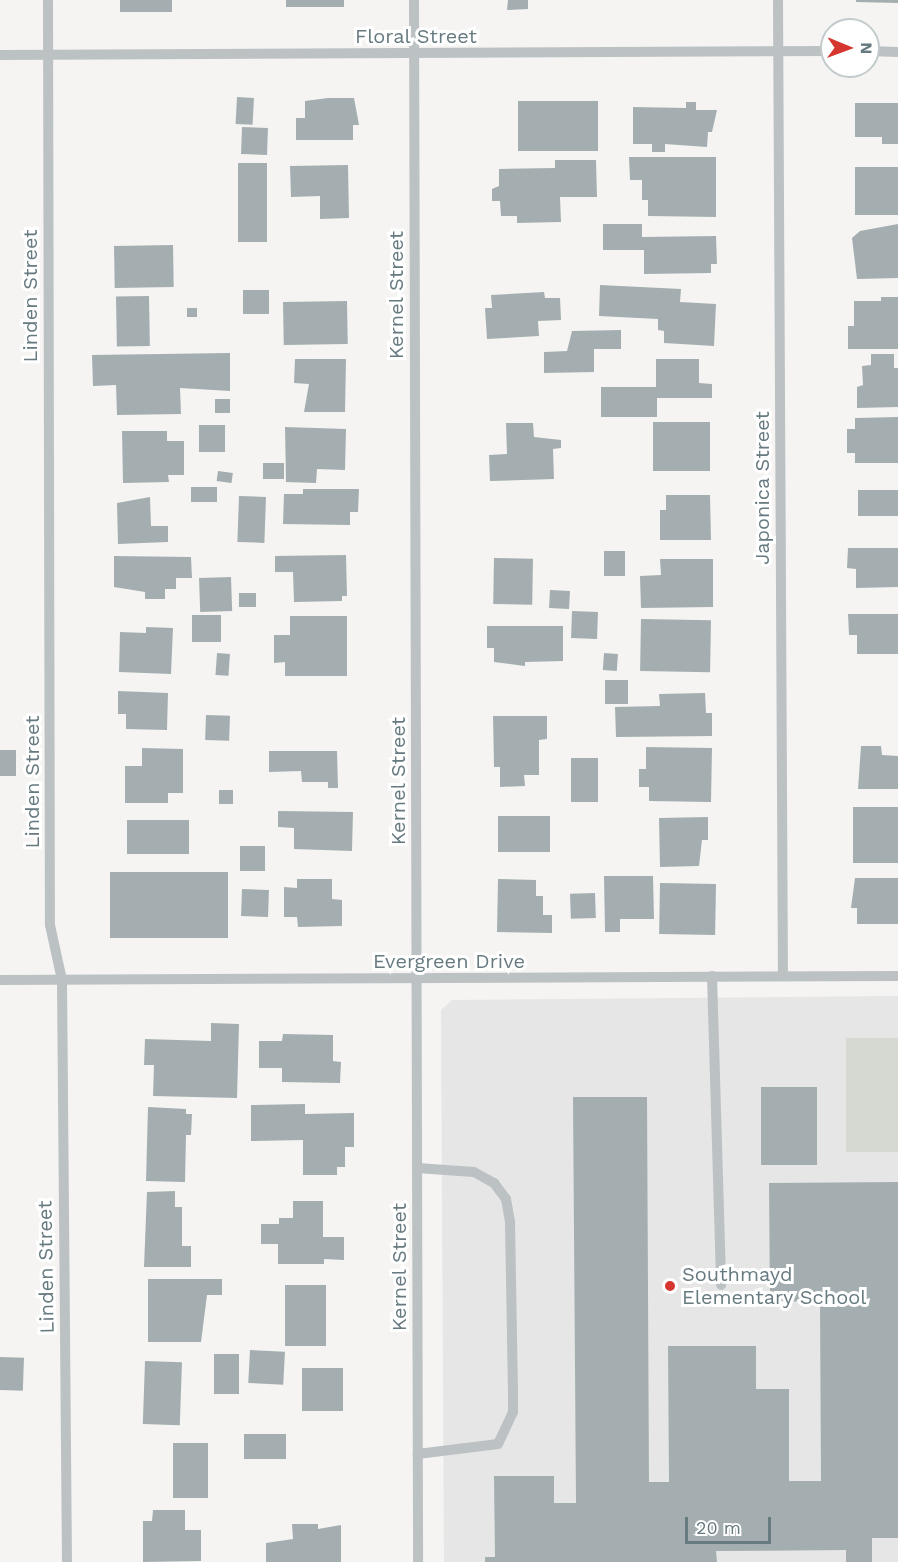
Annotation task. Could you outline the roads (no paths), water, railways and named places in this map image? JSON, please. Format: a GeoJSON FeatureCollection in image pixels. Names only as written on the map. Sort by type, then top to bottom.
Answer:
{"type":"FeatureCollection","features":[{"type":"Feature","properties":{"kind":"street","name":"Linden Street"},"geometry":{"type":"LineString","coordinates":[[48,0],[50,925],[62,980],[67,1562]]}},
{"type":"Feature","properties":{"kind":"street","name":"Kernel Street"},"geometry":{"type":"LineString","coordinates":[[414,0],[418,1562]]}},
{"type":"Feature","properties":{"kind":"street","name":"Japonica Street"},"geometry":{"type":"LineString","coordinates":[[778,0],[783,975]]}},
{"type":"Feature","properties":{"kind":"street","name":"Floral Street"},"geometry":{"type":"LineString","coordinates":[[0,55],[820,51]]}},
{"type":"Feature","properties":{"kind":"street"},"geometry":{"type":"LineString","coordinates":[[880,51],[898,52]]}},
{"type":"Feature","properties":{"kind":"street"},"geometry":{"type":"LineString","coordinates":[[712,976],[721,1285]]}},
{"type":"Feature","properties":{"kind":"street","name":"Evergreen Drive"},"geometry":{"type":"LineString","coordinates":[[0,980],[898,976]]}},
{"type":"Feature","properties":{"kind":"street"},"geometry":{"type":"LineString","coordinates":[[417,1168],[474,1172],[494,1183],[506,1199],[510,1222],[513,1386],[513,1412],[498,1444],[418,1454]]}},
{"type":"Feature","properties":{"kind":"place","name":"Southmayd Elementary School"},"geometry":{"type":"Point","coordinates":[670,1286]}}]}
